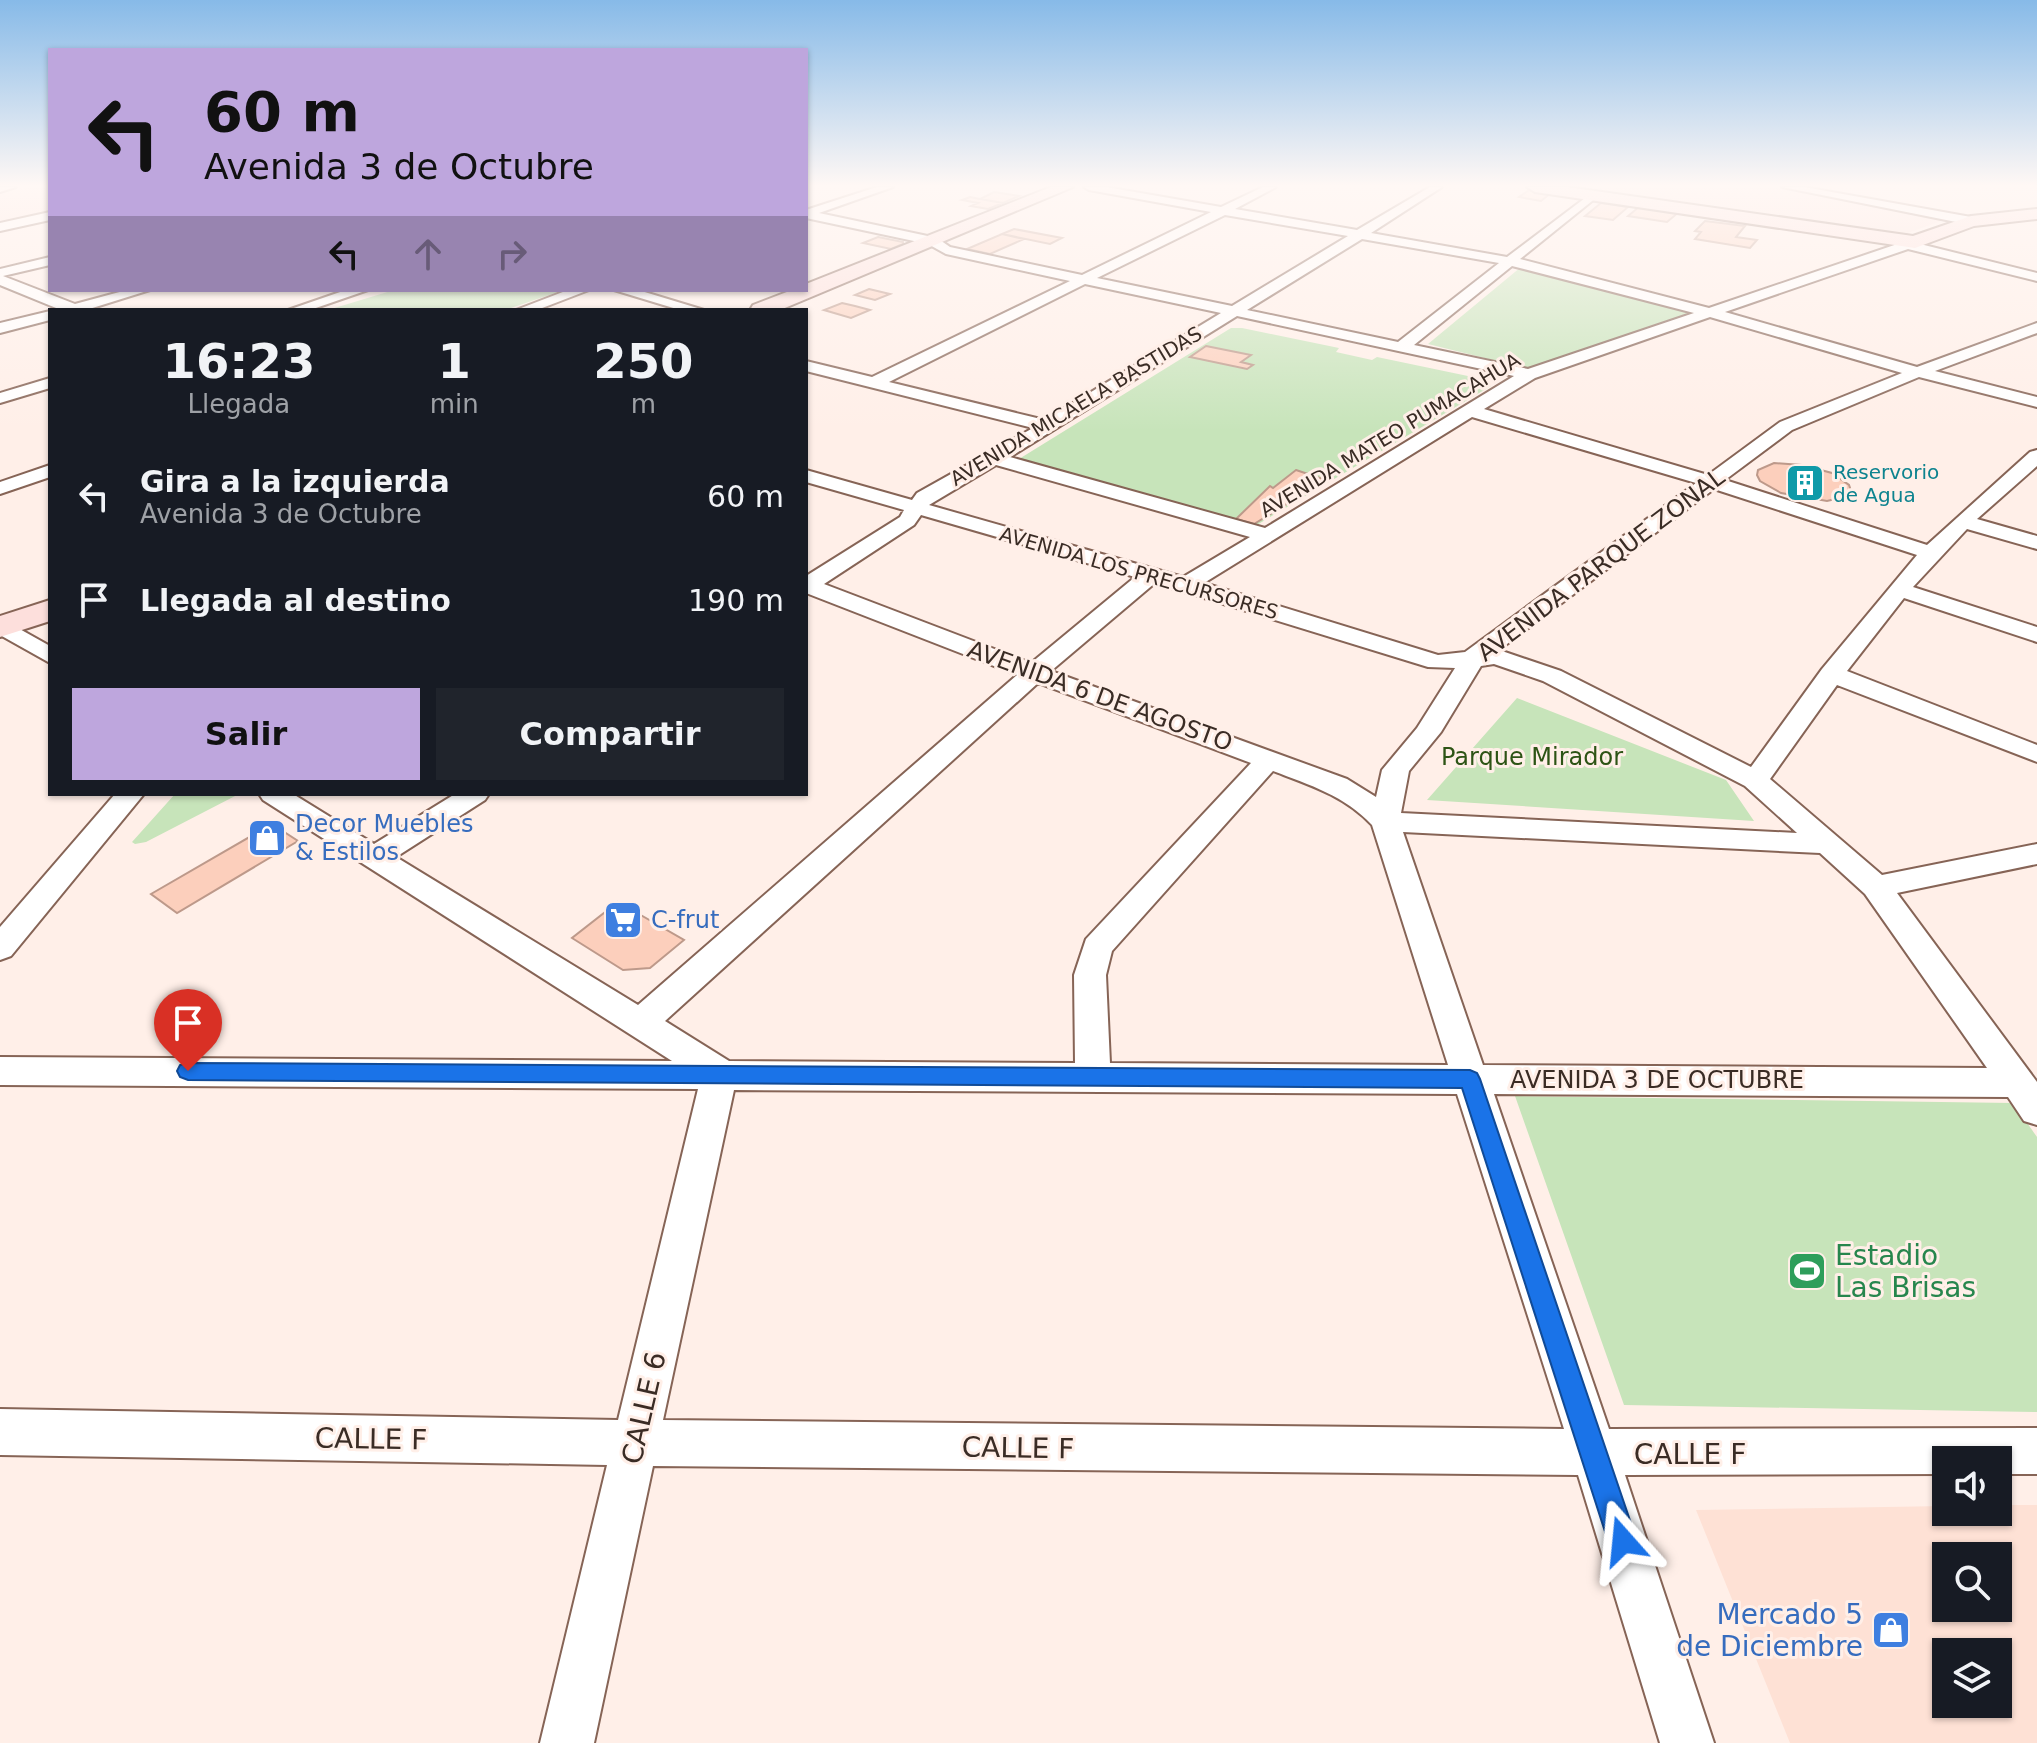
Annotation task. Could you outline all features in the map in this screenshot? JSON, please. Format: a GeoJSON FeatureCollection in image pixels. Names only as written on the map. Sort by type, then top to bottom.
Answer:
{"type":"FeatureCollection","features":[{"type":"Feature","properties":{"kind":"main road"},"geometry":{"type":"LineString","coordinates":[[767,308],[877,268]]}},
{"type":"Feature","properties":{"kind":"main road"},"geometry":{"type":"LineString","coordinates":[[802,308],[890,268]]}},
{"type":"Feature","properties":{"kind":"main road"},"geometry":{"type":"LineString","coordinates":[[3,628],[48,584]]}},
{"type":"Feature","properties":{"kind":"main road"},"geometry":{"type":"LineString","coordinates":[[3,628],[48,611]]}},
{"type":"Feature","properties":{"kind":"street"},"geometry":{"type":"LineString","coordinates":[[1032,268],[1529,374]]}},
{"type":"Feature","properties":{"kind":"street"},"geometry":{"type":"LineString","coordinates":[[875,382],[1103,268]]}},
{"type":"Feature","properties":{"kind":"street","name":"AVENIDA MICAELA BASTIDAS"},"geometry":{"type":"LineString","coordinates":[[808,584],[907,521],[924,497],[994,459],[1300,268]]}},
{"type":"Feature","properties":{"kind":"street"},"geometry":{"type":"LineString","coordinates":[[1400,348],[1500,268]]}},
{"type":"Feature","properties":{"kind":"street"},"geometry":{"type":"LineString","coordinates":[[1539,268],[1710,310],[1918,372],[2037,402]]}},
{"type":"Feature","properties":{"kind":"street","name":"AVENIDA MATEO PUMACAHUA"},"geometry":{"type":"LineString","coordinates":[[1186,585],[1529,374],[1835,268]]}},
{"type":"Feature","properties":{"kind":"street"},"geometry":{"type":"LineString","coordinates":[[2001,268],[2037,280]]}},
{"type":"Feature","properties":{"kind":"street"},"geometry":{"type":"LineString","coordinates":[[0,280],[70,308]]}},
{"type":"Feature","properties":{"kind":"street"},"geometry":{"type":"LineString","coordinates":[[77,308],[136,292]]}},
{"type":"Feature","properties":{"kind":"street"},"geometry":{"type":"LineString","coordinates":[[302,308],[354,292]]}},
{"type":"Feature","properties":{"kind":"street"},"geometry":{"type":"LineString","coordinates":[[529,308],[576,292]]}},
{"type":"Feature","properties":{"kind":"street"},"geometry":{"type":"LineString","coordinates":[[629,292],[689,308]]}},
{"type":"Feature","properties":{"kind":"street"},"geometry":{"type":"LineString","coordinates":[[0,328],[48,316]]}},
{"type":"Feature","properties":{"kind":"street"},"geometry":{"type":"LineString","coordinates":[[2031,331],[2037,318]]}},
{"type":"Feature","properties":{"kind":"street","name":"AVENIDA PARQUE ZONAL"},"geometry":{"type":"LineString","coordinates":[[1385,822],[1396,770],[1428,732],[1473,658],[1786,426],[1918,372],[2031,331]]}},
{"type":"Feature","properties":{"kind":"street"},"geometry":{"type":"LineString","coordinates":[[2004,341],[2037,349]]}},
{"type":"Feature","properties":{"kind":"street"},"geometry":{"type":"LineString","coordinates":[[808,366],[1048,426]]}},
{"type":"Feature","properties":{"kind":"street"},"geometry":{"type":"LineString","coordinates":[[0,398],[48,384]]}},
{"type":"Feature","properties":{"kind":"street"},"geometry":{"type":"LineString","coordinates":[[1469,410],[1712,482],[1931,553]]}},
{"type":"Feature","properties":{"kind":"street"},"geometry":{"type":"LineString","coordinates":[[994,459],[1268,535]]}},
{"type":"Feature","properties":{"kind":"street"},"geometry":{"type":"LineString","coordinates":[[1755,780],[1831,674],[1931,553],[1963,521],[2034,461]]}},
{"type":"Feature","properties":{"kind":"street"},"geometry":{"type":"LineString","coordinates":[[0,488],[48,472]]}},
{"type":"Feature","properties":{"kind":"street","name":"AVENIDA LOS PRECURSORES"},"geometry":{"type":"LineString","coordinates":[[808,477],[1186,585],[1437,662],[1496,657],[1552,676],[1755,780],[1876,887],[2028,1096]]}},
{"type":"Feature","properties":{"kind":"street"},"geometry":{"type":"LineString","coordinates":[[1963,521],[2037,543]]}},
{"type":"Feature","properties":{"kind":"street"},"geometry":{"type":"LineString","coordinates":[[642,1022],[1034,673],[1151,575]]}},
{"type":"Feature","properties":{"kind":"street","name":"AVENIDA 6 DE AGOSTO"},"geometry":{"type":"LineString","coordinates":[[808,586],[1337,785],[1368,804],[1385,822]]}},
{"type":"Feature","properties":{"kind":"street"},"geometry":{"type":"LineString","coordinates":[[1901,590],[2037,635]]}},
{"type":"Feature","properties":{"kind":"street"},"geometry":{"type":"LineString","coordinates":[[3,628],[48,655]]}},
{"type":"Feature","properties":{"kind":"street"},"geometry":{"type":"LineString","coordinates":[[1831,674],[2037,754]]}},
{"type":"Feature","properties":{"kind":"street"},"geometry":{"type":"LineString","coordinates":[[1093,1076],[1090,975],[1097,947],[1269,759]]}},
{"type":"Feature","properties":{"kind":"street"},"geometry":{"type":"LineString","coordinates":[[0,948],[128,796]]}},
{"type":"Feature","properties":{"kind":"street"},"geometry":{"type":"LineString","coordinates":[[276,796],[720,1073]]}},
{"type":"Feature","properties":{"kind":"street"},"geometry":{"type":"LineString","coordinates":[[375,857],[472,796]]}},
{"type":"Feature","properties":{"kind":"street"},"geometry":{"type":"LineString","coordinates":[[1687,1743],[1595,1454],[1385,822],[1825,844]]}},
{"type":"Feature","properties":{"kind":"street"},"geometry":{"type":"LineString","coordinates":[[1876,887],[2037,854]]}},
{"type":"Feature","properties":{"kind":"street","name":"AVENIDA 3 DE OCTUBRE"},"geometry":{"type":"LineString","coordinates":[[0,1071],[1470,1079],[2028,1096]]}},
{"type":"Feature","properties":{"kind":"street","name":"CALLE 6"},"geometry":{"type":"LineString","coordinates":[[567,1743],[720,1073]]}},
{"type":"Feature","properties":{"kind":"street","name":"CALLE F"},"geometry":{"type":"LineString","coordinates":[[0,1432],[1595,1454],[2037,1451]]}},
{"type":"Feature","properties":{"kind":"shaded area","name":"Mercado 5 de Diciembre"},"geometry":{"type":"Polygon","coordinates":[[[2012,1505],[2037,1505],[2037,1743],[1790,1743],[1696,1510],[1932,1506],[1932,1526],[2012,1526],[2012,1505]]]}},
{"type":"Feature","properties":{"kind":"green space"},"geometry":{"type":"Polygon","coordinates":[[[1519,268],[1697,311],[1529,369],[1428,344],[1519,268]]]}},
{"type":"Feature","properties":{"kind":"green space"},"geometry":{"type":"Polygon","coordinates":[[[387,292],[558,292],[511,308],[335,308],[387,292]]]}},
{"type":"Feature","properties":{"kind":"green space"},"geometry":{"type":"Polygon","coordinates":[[[1231,328],[1339,348],[1336,352],[1372,360],[1377,357],[1487,380],[1491,386],[1255,526],[1019,459],[1231,328]]]}},
{"type":"Feature","properties":{"kind":"green space","name":"Parque Mirador"},"geometry":{"type":"Polygon","coordinates":[[[1517,698],[1726,780],[1754,821],[1427,800],[1517,698]]]}},
{"type":"Feature","properties":{"kind":"green space"},"geometry":{"type":"Polygon","coordinates":[[[173,796],[235,796],[146,842],[132,842],[173,796]]]}},
{"type":"Feature","properties":{"kind":"green space","name":"Estadio Las Brisas"},"geometry":{"type":"Polygon","coordinates":[[[1515,1096],[2013,1103],[2037,1137],[2037,1412],[1624,1405],[1515,1096]]]}},
{"type":"Feature","properties":{"kind":"building"},"geometry":{"type":"Polygon","coordinates":[[[869,289],[890,294],[875,300],[855,295],[869,289]]]}},
{"type":"Feature","properties":{"kind":"building"},"geometry":{"type":"Polygon","coordinates":[[[842,303],[870,310],[851,318],[824,310],[842,303]]]}},
{"type":"Feature","properties":{"kind":"building"},"geometry":{"type":"Polygon","coordinates":[[[1206,346],[1251,355],[1241,362],[1253,365],[1247,369],[1190,357],[1206,346]]]}},
{"type":"Feature","properties":{"kind":"building","name":"Reservorio de Agua"},"geometry":{"type":"Polygon","coordinates":[[[1774,463],[1802,465],[1832,473],[1849,485],[1851,491],[1848,496],[1827,501],[1781,493],[1760,481],[1757,475],[1758,470],[1774,463]]]}},
{"type":"Feature","properties":{"kind":"building"},"geometry":{"type":"Polygon","coordinates":[[[1296,470],[1326,480],[1254,524],[1236,519],[1270,486],[1273,488],[1296,470]]]}},
{"type":"Feature","properties":{"kind":"building"},"geometry":{"type":"Polygon","coordinates":[[[272,824],[298,841],[177,913],[151,894],[272,824]]]}},
{"type":"Feature","properties":{"kind":"building","name":"C-frut"},"geometry":{"type":"Polygon","coordinates":[[[618,902],[684,940],[650,968],[623,970],[572,938],[618,902]]]}},
{"type":"Feature","properties":{"kind":"place","name":"Reservorio de Agua"},"geometry":{"type":"Point","coordinates":[1805,483]}},
{"type":"Feature","properties":{"kind":"place","name":"Decor Muebles & Estilos"},"geometry":{"type":"Point","coordinates":[267,838]}},
{"type":"Feature","properties":{"kind":"place","name":"C-frut"},"geometry":{"type":"Point","coordinates":[623,920]}},
{"type":"Feature","properties":{"kind":"place","name":"Estadio Las Brisas"},"geometry":{"type":"Point","coordinates":[1807,1271]}},
{"type":"Feature","properties":{"kind":"place","name":"Mercado 5 de Diciembre"},"geometry":{"type":"Point","coordinates":[1891,1630]}},
{"type":"Feature","properties":{"kind":"route"},"geometry":{"type":"LineString","coordinates":[[188,1071],[1470,1079],[1623,1541]]}}]}
